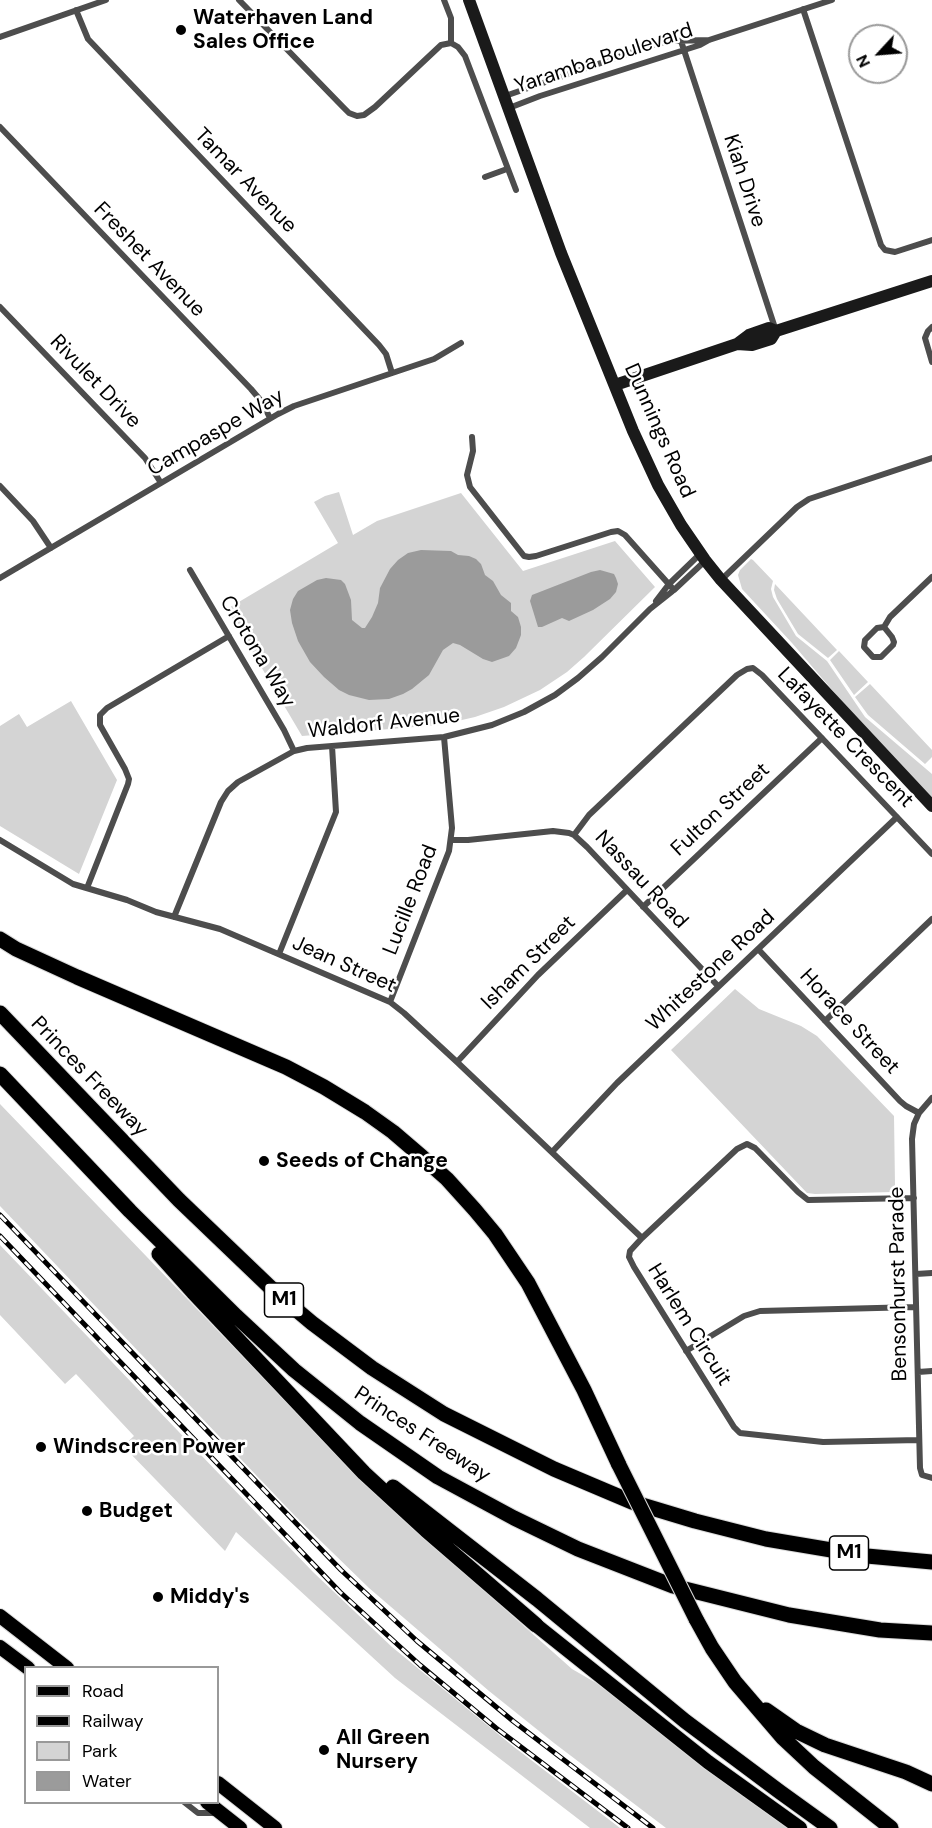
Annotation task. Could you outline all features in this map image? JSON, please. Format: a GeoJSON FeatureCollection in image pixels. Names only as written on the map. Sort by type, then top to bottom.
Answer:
{"type":"FeatureCollection","features":[{"type":"Feature","properties":{"kind":"highway"},"geometry":{"type":"LineString","coordinates":[[0,939],[16,949],[77,977],[286,1067],[324,1087],[393,1132],[447,1179],[501,1242],[528,1283],[584,1390],[696,1619],[735,1682],[764,1717],[807,1761],[891,1828]]}},
{"type":"Feature","properties":{"kind":"highway","name":"Princes Freeway"},"geometry":{"type":"LineString","coordinates":[[0,1013],[178,1200],[274,1291],[372,1368],[444,1414],[564,1473],[632,1502],[766,1539],[867,1556],[932,1562]]}},
{"type":"Feature","properties":{"kind":"highway","name":"Princes Freeway"},"geometry":{"type":"LineString","coordinates":[[0,1074],[191,1272],[294,1370],[360,1423],[438,1477],[578,1549],[673,1586],[789,1615],[880,1630],[932,1634]]}},
{"type":"Feature","properties":{"kind":"highway"},"geometry":{"type":"LineString","coordinates":[[62,1140],[194,1292],[342,1451],[405,1511],[536,1625]]}},
{"type":"Feature","properties":{"kind":"highway"},"geometry":{"type":"LineString","coordinates":[[322,1427],[422,1511],[537,1599],[653,1696],[742,1765],[831,1828]]}},
{"type":"Feature","properties":{"kind":"highway"},"geometry":{"type":"LineString","coordinates":[[735,1682],[780,1721],[809,1738],[906,1772],[932,1784]]}},
{"type":"Feature","properties":{"kind":"main road"},"geometry":{"type":"LineString","coordinates":[[0,1616],[64,1666]]}},
{"type":"Feature","properties":{"kind":"main road"},"geometry":{"type":"LineString","coordinates":[[536,1625],[708,1762],[800,1828]]}},
{"type":"Feature","properties":{"kind":"main road"},"geometry":{"type":"LineString","coordinates":[[0,1647],[25,1666]]}},
{"type":"Feature","properties":{"kind":"main road"},"geometry":{"type":"LineString","coordinates":[[219,1784],[275,1828]]}},
{"type":"Feature","properties":{"kind":"main road"},"geometry":{"type":"LineString","coordinates":[[208,1804],[236,1827],[249,1807]]}},
{"type":"Feature","properties":{"kind":"street"},"geometry":{"type":"LineString","coordinates":[[0,37],[106,0]]}},
{"type":"Feature","properties":{"kind":"street"},"geometry":{"type":"LineString","coordinates":[[240,0],[352,115],[360,116],[375,107],[443,44],[451,43],[460,48],[516,190]]}},
{"type":"Feature","properties":{"kind":"street"},"geometry":{"type":"LineString","coordinates":[[444,0],[451,18],[451,43]]}},
{"type":"Feature","properties":{"kind":"street","name":"Dunnings Road"},"geometry":{"type":"LineString","coordinates":[[469,0],[561,253],[658,485],[681,525],[722,580],[932,806]]}},
{"type":"Feature","properties":{"kind":"street","name":"Yaramba Boulevard"},"geometry":{"type":"LineString","coordinates":[[507,102],[540,96],[684,51],[710,40],[832,0]]}},
{"type":"Feature","properties":{"kind":"street"},"geometry":{"type":"LineString","coordinates":[[803,9],[881,245],[885,250],[895,252],[932,240]]}},
{"type":"Feature","properties":{"kind":"street","name":"Tamar Avenue"},"geometry":{"type":"LineString","coordinates":[[76,10],[88,39],[379,345],[386,354],[392,373]]}},
{"type":"Feature","properties":{"kind":"street","name":"Yaramba Boulevard"},"geometry":{"type":"LineString","coordinates":[[507,102],[656,44],[710,40]]}},
{"type":"Feature","properties":{"kind":"street","name":"Kiah Drive"},"geometry":{"type":"LineString","coordinates":[[681,41],[776,332]]}},
{"type":"Feature","properties":{"kind":"street","name":"Freshet Avenue"},"geometry":{"type":"LineString","coordinates":[[0,127],[251,389],[262,402],[270,418]]}},
{"type":"Feature","properties":{"kind":"street"},"geometry":{"type":"LineString","coordinates":[[485,177],[507,169]]}},
{"type":"Feature","properties":{"kind":"street"},"geometry":{"type":"LineString","coordinates":[[615,385],[736,344],[752,345],[771,339],[776,332],[932,281]]}},
{"type":"Feature","properties":{"kind":"street","name":"Rivulet Drive"},"geometry":{"type":"LineString","coordinates":[[0,307],[145,458],[161,483]]}},
{"type":"Feature","properties":{"kind":"street"},"geometry":{"type":"LineString","coordinates":[[929,330],[926,342],[932,362]]}},
{"type":"Feature","properties":{"kind":"street","name":"Campaspe Way"},"geometry":{"type":"LineString","coordinates":[[0,578],[270,418],[294,406],[434,359],[461,343]]}},
{"type":"Feature","properties":{"kind":"street"},"geometry":{"type":"LineString","coordinates":[[472,437],[473,451],[467,475],[471,490],[524,556],[536,556],[618,531],[625,535],[671,587]]}},
{"type":"Feature","properties":{"kind":"street"},"geometry":{"type":"LineString","coordinates":[[722,580],[797,507],[809,499],[932,458]]}},
{"type":"Feature","properties":{"kind":"street"},"geometry":{"type":"LineString","coordinates":[[0,486],[33,521],[51,548]]}},
{"type":"Feature","properties":{"kind":"street","name":"Waldorf Avenue"},"geometry":{"type":"LineString","coordinates":[[174,917],[221,802],[238,782],[294,751],[444,736],[479,729],[530,709],[555,695],[590,669],[703,557]]}},
{"type":"Feature","properties":{"kind":"street","name":"Crotona Way"},"geometry":{"type":"LineString","coordinates":[[190,570],[284,729],[294,751]]}},
{"type":"Feature","properties":{"kind":"street"},"geometry":{"type":"LineString","coordinates":[[884,627],[890,617],[932,577]]}},
{"type":"Feature","properties":{"kind":"street"},"geometry":{"type":"LineString","coordinates":[[884,627],[894,642],[881,657],[873,657],[863,644],[877,628],[884,627]]}},
{"type":"Feature","properties":{"kind":"street"},"geometry":{"type":"LineString","coordinates":[[87,888],[129,779],[100,725],[100,715],[107,708],[229,636]]}},
{"type":"Feature","properties":{"kind":"street","name":"Lafayette Crescent"},"geometry":{"type":"LineString","coordinates":[[574,835],[589,815],[737,675],[753,668],[932,854]]}},
{"type":"Feature","properties":{"kind":"street","name":"Lucille Road"},"geometry":{"type":"LineString","coordinates":[[390,1002],[443,871],[452,840],[444,736]]}},
{"type":"Feature","properties":{"kind":"street","name":"Fulton Street"},"geometry":{"type":"LineString","coordinates":[[644,907],[822,738]]}},
{"type":"Feature","properties":{"kind":"street"},"geometry":{"type":"LineString","coordinates":[[279,954],[336,812],[332,746]]}},
{"type":"Feature","properties":{"kind":"street","name":"Whitestone Road"},"geometry":{"type":"LineString","coordinates":[[552,1152],[617,1083],[897,817]]}},
{"type":"Feature","properties":{"kind":"street","name":"Nassau Road"},"geometry":{"type":"LineString","coordinates":[[452,840],[553,831],[569,832],[718,986]]}},
{"type":"Feature","properties":{"kind":"street","name":"Jean Street"},"geometry":{"type":"LineString","coordinates":[[0,840],[65,880],[117,896],[156,912],[220,929],[390,1002],[457,1062],[642,1238]]}},
{"type":"Feature","properties":{"kind":"street","name":"Isham Street"},"geometry":{"type":"LineString","coordinates":[[457,1062],[538,975],[627,890]]}},
{"type":"Feature","properties":{"kind":"street"},"geometry":{"type":"LineString","coordinates":[[825,1021],[932,919]]}},
{"type":"Feature","properties":{"kind":"street","name":"Horace Street"},"geometry":{"type":"LineString","coordinates":[[758,949],[900,1101],[919,1113]]}},
{"type":"Feature","properties":{"kind":"street","name":"Bensonhurst Parade"},"geometry":{"type":"LineString","coordinates":[[932,1098],[919,1113],[913,1132],[920,1472],[932,1478]]}},
{"type":"Feature","properties":{"kind":"street","name":"Harlem Circuit"},"geometry":{"type":"LineString","coordinates":[[914,1198],[808,1200],[755,1148],[747,1144],[736,1149],[642,1238],[630,1251],[629,1257],[734,1427],[744,1435],[831,1442],[919,1440]]}},
{"type":"Feature","properties":{"kind":"street"},"geometry":{"type":"LineString","coordinates":[[915,1274],[932,1273]]}},
{"type":"Feature","properties":{"kind":"street"},"geometry":{"type":"LineString","coordinates":[[686,1351],[744,1316],[760,1311],[916,1307]]}},
{"type":"Feature","properties":{"kind":"street"},"geometry":{"type":"LineString","coordinates":[[918,1372],[932,1371]]}},
{"type":"Feature","properties":{"kind":"street"},"geometry":{"type":"LineString","coordinates":[[185,1804],[198,1813],[220,1812]]}},
{"type":"Feature","properties":{"kind":"green space"},"geometry":{"type":"Polygon","coordinates":[[[339,492],[353,535],[377,521],[461,493],[523,571],[615,541],[655,587],[567,672],[540,690],[504,707],[440,725],[302,736],[227,609],[338,543],[314,502],[339,492]]]}},
{"type":"Feature","properties":{"kind":"green space"},"geometry":{"type":"Polygon","coordinates":[[[751,559],[773,581],[771,589],[773,597],[796,636],[827,661],[865,717],[932,774],[932,798],[845,705],[742,589],[738,575],[751,559]]]}},
{"type":"Feature","properties":{"kind":"green space"},"geometry":{"type":"Polygon","coordinates":[[[775,584],[837,650],[828,658],[798,634],[777,599],[775,584]]]}},
{"type":"Feature","properties":{"kind":"green space"},"geometry":{"type":"Polygon","coordinates":[[[839,651],[868,682],[854,695],[830,660],[839,651]]]}},
{"type":"Feature","properties":{"kind":"green space"},"geometry":{"type":"Polygon","coordinates":[[[870,684],[932,750],[932,757],[925,764],[868,715],[855,697],[870,684]]]}},
{"type":"Feature","properties":{"kind":"green space"},"geometry":{"type":"Polygon","coordinates":[[[71,701],[117,780],[79,874],[0,826],[0,726],[19,714],[27,727],[71,701]]]}},
{"type":"Feature","properties":{"kind":"green space"},"geometry":{"type":"Polygon","coordinates":[[[735,989],[759,1009],[801,1026],[817,1036],[894,1116],[895,1185],[893,1192],[807,1193],[671,1050],[735,989]]]}},
{"type":"Feature","properties":{"kind":"green space"},"geometry":{"type":"Polygon","coordinates":[[[0,1104],[367,1486],[572,1669],[605,1688],[692,1759],[787,1828],[666,1828],[489,1691],[369,1588],[295,1516],[0,1206],[0,1104]]]}},
{"type":"Feature","properties":{"kind":"green space"},"geometry":{"type":"Polygon","coordinates":[[[0,1245],[313,1572],[392,1647],[514,1747],[620,1828],[590,1828],[395,1678],[236,1532],[225,1551],[123,1446],[134,1436],[76,1374],[65,1384],[0,1315],[0,1245]]]}},
{"type":"Feature","properties":{"kind":"water"},"geometry":{"type":"Polygon","coordinates":[[[421,550],[451,551],[476,559],[481,564],[485,575],[493,581],[501,595],[511,603],[511,611],[518,617],[521,635],[516,648],[509,656],[492,662],[453,643],[443,650],[429,675],[412,689],[389,699],[369,700],[339,690],[310,662],[298,641],[290,610],[293,599],[298,591],[317,580],[326,578],[341,580],[351,600],[352,620],[365,628],[378,603],[380,588],[390,569],[408,553],[421,550]]]}},
{"type":"Feature","properties":{"kind":"water"},"geometry":{"type":"Polygon","coordinates":[[[600,570],[614,574],[616,578],[618,584],[616,592],[610,599],[569,621],[562,618],[538,627],[530,601],[532,595],[600,570]]]}},
{"type":"Feature","properties":{"kind":"railway"},"geometry":{"type":"LineString","coordinates":[[0,1215],[341,1570],[417,1641],[513,1721],[653,1828]]}},
{"type":"Feature","properties":{"kind":"railway"},"geometry":{"type":"LineString","coordinates":[[0,1236],[340,1592],[420,1665],[496,1728],[628,1828]]}},
{"type":"Feature","properties":{"kind":"place","name":"Waterhaven Land Sales Office"},"geometry":{"type":"Point","coordinates":[181,30]}},
{"type":"Feature","properties":{"kind":"place","name":"Seeds of Change"},"geometry":{"type":"Point","coordinates":[264,1161]}},
{"type":"Feature","properties":{"kind":"place","name":"Windscreen Power"},"geometry":{"type":"Point","coordinates":[41,1447]}},
{"type":"Feature","properties":{"kind":"place","name":"Budget"},"geometry":{"type":"Point","coordinates":[87,1511]}},
{"type":"Feature","properties":{"kind":"place","name":"Middy's"},"geometry":{"type":"Point","coordinates":[158,1597]}},
{"type":"Feature","properties":{"kind":"place","name":"All Green Nursery"},"geometry":{"type":"Point","coordinates":[324,1750]}}]}
